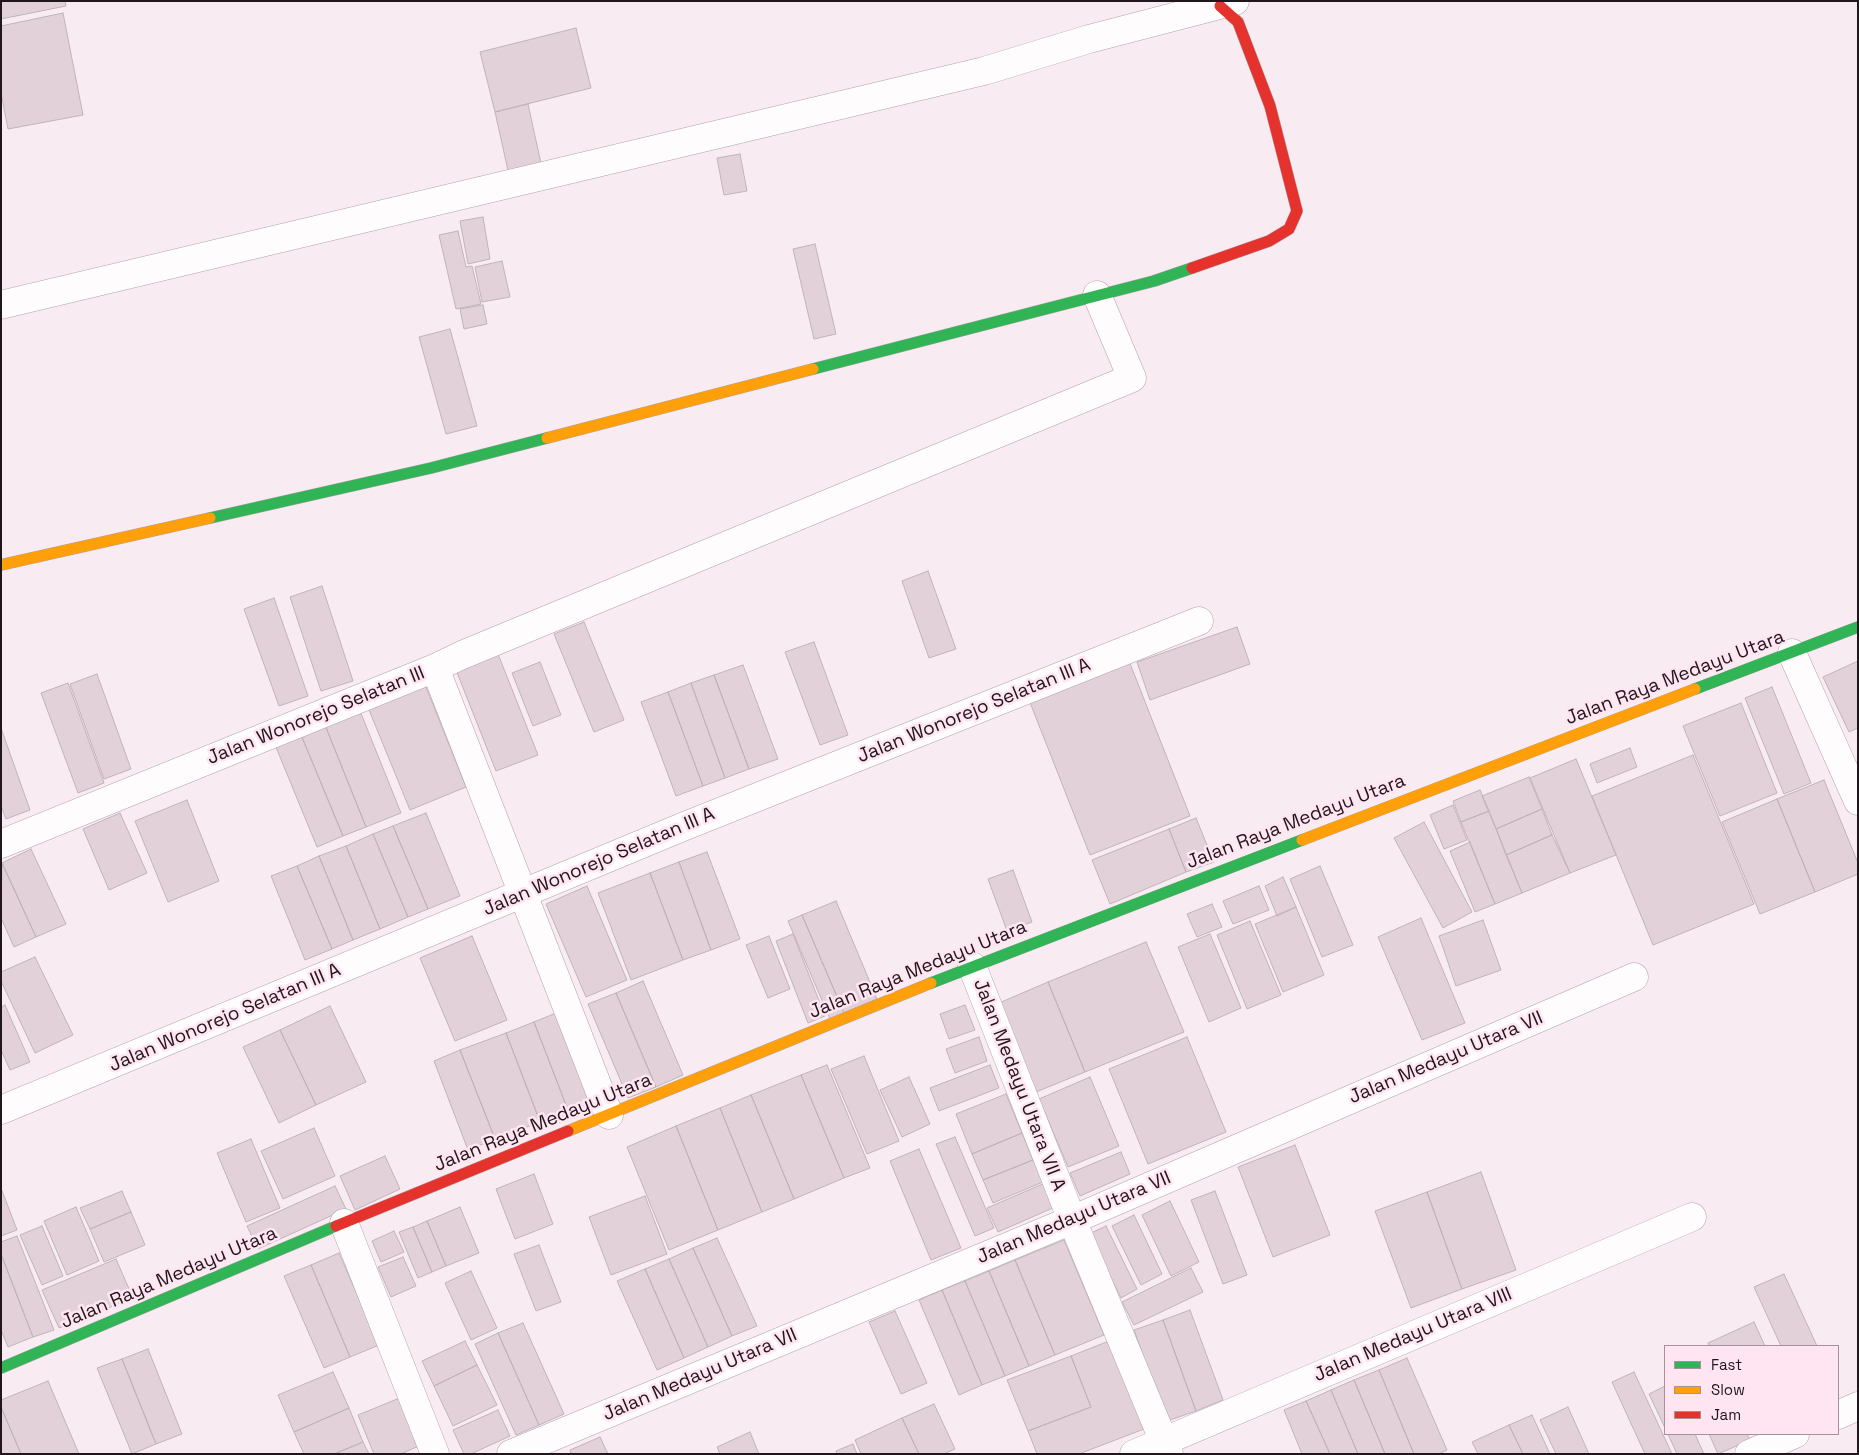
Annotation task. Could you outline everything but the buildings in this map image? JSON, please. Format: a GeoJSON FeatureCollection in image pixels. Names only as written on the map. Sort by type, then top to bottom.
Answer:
{"type":"FeatureCollection","features":[{"type":"Feature","properties":{"kind":"street"},"geometry":{"type":"LineString","coordinates":[[1,305],[984,71],[1089,39],[1228,4],[1238,22],[1270,106],[1298,210],[1289,229],[1269,241],[1154,281],[431,468],[1,565]]}},
{"type":"Feature","properties":{"kind":"street"},"geometry":{"type":"LineString","coordinates":[[435,668],[462,654],[1132,378],[1097,295]]}},
{"type":"Feature","properties":{"kind":"street","name":"Jalan Wonorejo Selatan III A"},"geometry":{"type":"LineString","coordinates":[[1,1110],[685,826],[1199,621]]}},
{"type":"Feature","properties":{"kind":"street","name":"Jalan Raya Medayu Utara"},"geometry":{"type":"LineString","coordinates":[[1,1368],[344,1223],[972,966],[1399,801],[1792,653],[1858,626]]}},
{"type":"Feature","properties":{"kind":"street"},"geometry":{"type":"LineString","coordinates":[[1792,653],[1858,801]]}},
{"type":"Feature","properties":{"kind":"street","name":"Jalan Wonorejo Selatan III"},"geometry":{"type":"LineString","coordinates":[[1,844],[435,668],[609,1115]]}},
{"type":"Feature","properties":{"kind":"street","name":"Jalan Medayu Utara VII A"},"geometry":{"type":"LineString","coordinates":[[972,966],[1072,1220],[1166,1447]]}},
{"type":"Feature","properties":{"kind":"street","name":"Jalan Medayu Utara VII"},"geometry":{"type":"LineString","coordinates":[[511,1454],[1072,1220],[1634,978]]}},
{"type":"Feature","properties":{"kind":"street","name":"Jalan Medayu Utara VIII"},"geometry":{"type":"LineString","coordinates":[[1134,1454],[1166,1447],[1692,1217]]}},
{"type":"Feature","properties":{"kind":"street"},"geometry":{"type":"LineString","coordinates":[[344,1223],[435,1454]]}},
{"type":"Feature","properties":{"kind":"street"},"geometry":{"type":"LineString","coordinates":[[1839,1415],[1858,1406]]}},
{"type":"Feature","properties":{"kind":"street"},"geometry":{"type":"LineString","coordinates":[[1749,1454],[1793,1435]]}},
{"type":"Feature","properties":{"kind":"traffic: fast"},"geometry":{"type":"LineString","coordinates":[[813,369],[1154,281],[1192,268]]}},
{"type":"Feature","properties":{"kind":"traffic: fast"},"geometry":{"type":"LineString","coordinates":[[210,518],[431,468],[547,438]]}},
{"type":"Feature","properties":{"kind":"traffic: fast"},"geometry":{"type":"LineString","coordinates":[[1695,689],[1858,627]]}},
{"type":"Feature","properties":{"kind":"traffic: fast"},"geometry":{"type":"LineString","coordinates":[[931,983],[1302,840]]}},
{"type":"Feature","properties":{"kind":"traffic: fast"},"geometry":{"type":"LineString","coordinates":[[1,1368],[336,1226]]}},
{"type":"Feature","properties":{"kind":"traffic: slow"},"geometry":{"type":"LineString","coordinates":[[547,438],[813,369]]}},
{"type":"Feature","properties":{"kind":"traffic: slow"},"geometry":{"type":"LineString","coordinates":[[1,565],[210,518]]}},
{"type":"Feature","properties":{"kind":"traffic: slow"},"geometry":{"type":"LineString","coordinates":[[1302,840],[1695,689]]}},
{"type":"Feature","properties":{"kind":"traffic: slow"},"geometry":{"type":"LineString","coordinates":[[568,1131],[931,983]]}},
{"type":"Feature","properties":{"kind":"traffic: jam"},"geometry":{"type":"LineString","coordinates":[[1192,268],[1269,241],[1289,229],[1297,211],[1270,106],[1238,22],[1220,6]]}},
{"type":"Feature","properties":{"kind":"traffic: jam"},"geometry":{"type":"LineString","coordinates":[[336,1226],[568,1131]]}}]}
